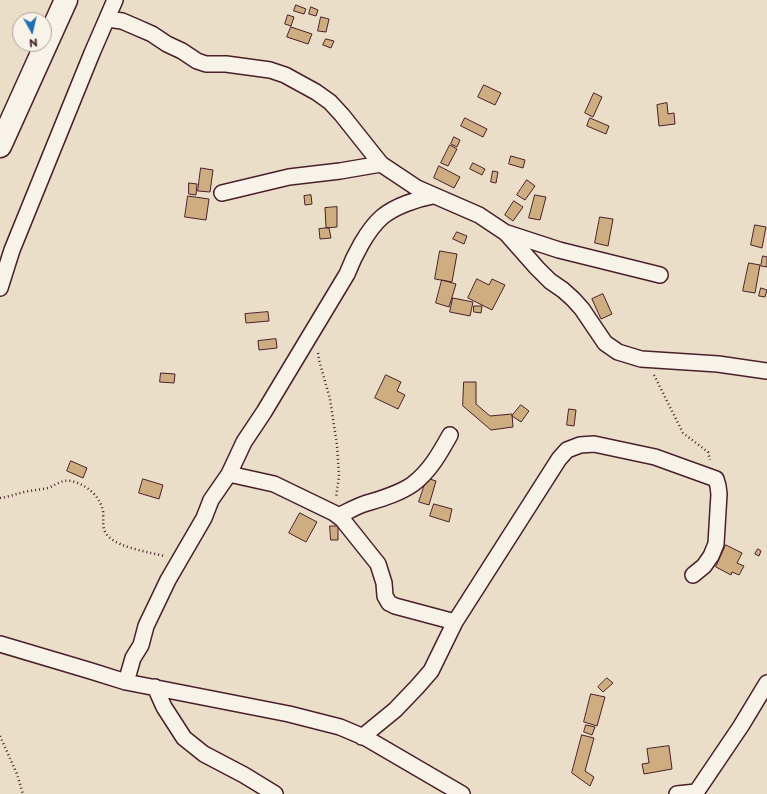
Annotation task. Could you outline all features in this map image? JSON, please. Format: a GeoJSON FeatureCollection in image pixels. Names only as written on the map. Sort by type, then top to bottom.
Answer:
{"type":"FeatureCollection","features":[{"type":"Feature","properties":{"kind":"main road"},"geometry":{"type":"LineString","coordinates":[[0,146],[66,0]]}},
{"type":"Feature","properties":{"kind":"street"},"geometry":{"type":"LineString","coordinates":[[0,288],[12,250],[115,0]]}},
{"type":"Feature","properties":{"kind":"street"},"geometry":{"type":"LineString","coordinates":[[107,19],[122,21],[152,34],[167,44],[182,51],[196,61],[206,64],[226,64],[264,69],[285,75],[298,81],[330,102],[382,164],[417,188],[479,215],[506,232],[559,250],[660,275]]}},
{"type":"Feature","properties":{"kind":"street"},"geometry":{"type":"LineString","coordinates":[[222,193],[289,177],[382,164]]}},
{"type":"Feature","properties":{"kind":"street"},"geometry":{"type":"LineString","coordinates":[[126,682],[133,658],[141,645],[146,626],[168,580],[204,518],[212,500],[229,474],[244,442],[268,406],[347,274],[360,246],[383,216],[416,200],[433,196]]}},
{"type":"Feature","properties":{"kind":"street"},"geometry":{"type":"LineString","coordinates":[[506,232],[537,268],[550,281],[573,299],[582,309],[605,343],[618,352],[641,360],[672,360],[718,364],[767,371]]}},
{"type":"Feature","properties":{"kind":"street"},"geometry":{"type":"LineString","coordinates":[[336,514],[381,499],[412,485],[424,475],[434,463],[450,435]]}},
{"type":"Feature","properties":{"kind":"street"},"geometry":{"type":"LineString","coordinates":[[362,736],[395,710],[431,671],[455,622],[559,459],[567,450],[580,445],[594,444],[654,456],[716,479],[719,494],[716,544],[711,556],[704,566],[693,575]]}},
{"type":"Feature","properties":{"kind":"street"},"geometry":{"type":"LineString","coordinates":[[229,474],[274,484],[336,514],[378,564],[384,583],[385,596],[389,603],[395,606],[455,622]]}},
{"type":"Feature","properties":{"kind":"street"},"geometry":{"type":"LineString","coordinates":[[0,644],[126,682],[289,714],[340,727],[362,736],[462,794]]}},
{"type":"Feature","properties":{"kind":"street"},"geometry":{"type":"LineString","coordinates":[[677,794],[696,793],[741,726],[767,683]]}},
{"type":"Feature","properties":{"kind":"street"},"geometry":{"type":"LineString","coordinates":[[155,687],[164,707],[184,738],[204,754],[244,775],[275,794]]}},
{"type":"Feature","properties":{"kind":"path"},"geometry":{"type":"LineString","coordinates":[[315,327],[319,360],[330,399],[337,445],[339,476],[336,514]]}},
{"type":"Feature","properties":{"kind":"path"},"geometry":{"type":"LineString","coordinates":[[653,374],[683,433],[708,452],[716,479]]}},
{"type":"Feature","properties":{"kind":"path"},"geometry":{"type":"LineString","coordinates":[[0,498],[10,497],[24,492],[49,487],[58,482],[70,481],[82,485],[96,496],[103,511],[104,531],[110,538],[129,547],[163,556],[180,558]]}},
{"type":"Feature","properties":{"kind":"path"},"geometry":{"type":"LineString","coordinates":[[0,736],[17,774],[23,794]]}},
{"type":"Feature","properties":{"kind":"building"},"geometry":{"type":"Polygon","coordinates":[[[296,5],[306,9],[304,14],[294,11],[296,5]]]}},
{"type":"Feature","properties":{"kind":"building"},"geometry":{"type":"Polygon","coordinates":[[[311,7],[318,10],[316,16],[309,14],[311,7]]]}},
{"type":"Feature","properties":{"kind":"building"},"geometry":{"type":"Polygon","coordinates":[[[288,15],[294,17],[291,26],[285,24],[288,15]]]}},
{"type":"Feature","properties":{"kind":"building"},"geometry":{"type":"Polygon","coordinates":[[[321,17],[329,19],[326,32],[318,31],[321,17]]]}},
{"type":"Feature","properties":{"kind":"building"},"geometry":{"type":"Polygon","coordinates":[[[291,27],[312,34],[308,44],[287,37],[291,27]]]}},
{"type":"Feature","properties":{"kind":"building"},"geometry":{"type":"Polygon","coordinates":[[[326,39],[334,41],[331,48],[323,45],[326,39]]]}},
{"type":"Feature","properties":{"kind":"building"},"geometry":{"type":"Polygon","coordinates":[[[484,85],[501,93],[495,105],[478,97],[484,85]]]}},
{"type":"Feature","properties":{"kind":"building"},"geometry":{"type":"Polygon","coordinates":[[[594,93],[602,97],[593,117],[585,113],[594,93]]]}},
{"type":"Feature","properties":{"kind":"building"},"geometry":{"type":"Polygon","coordinates":[[[667,103],[668,114],[674,113],[675,124],[659,126],[657,105],[667,103]]]}},
{"type":"Feature","properties":{"kind":"building"},"geometry":{"type":"Polygon","coordinates":[[[465,118],[487,129],[483,137],[461,126],[465,118]]]}},
{"type":"Feature","properties":{"kind":"building"},"geometry":{"type":"Polygon","coordinates":[[[590,118],[609,126],[606,134],[587,126],[590,118]]]}},
{"type":"Feature","properties":{"kind":"building"},"geometry":{"type":"Polygon","coordinates":[[[454,137],[460,140],[457,147],[451,144],[454,137]]]}},
{"type":"Feature","properties":{"kind":"building"},"geometry":{"type":"Polygon","coordinates":[[[450,145],[457,149],[448,166],[441,163],[450,145]]]}},
{"type":"Feature","properties":{"kind":"building"},"geometry":{"type":"Polygon","coordinates":[[[511,156],[525,160],[523,168],[509,164],[511,156]]]}},
{"type":"Feature","properties":{"kind":"building"},"geometry":{"type":"Polygon","coordinates":[[[473,163],[485,169],[482,175],[470,169],[473,163]]]}},
{"type":"Feature","properties":{"kind":"building"},"geometry":{"type":"Polygon","coordinates":[[[439,166],[460,177],[454,188],[434,178],[439,166]]]}},
{"type":"Feature","properties":{"kind":"building"},"geometry":{"type":"Polygon","coordinates":[[[201,168],[213,170],[210,192],[198,191],[201,168]]]}},
{"type":"Feature","properties":{"kind":"building"},"geometry":{"type":"Polygon","coordinates":[[[493,171],[498,172],[496,183],[491,182],[493,171]]]}},
{"type":"Feature","properties":{"kind":"building"},"geometry":{"type":"Polygon","coordinates":[[[527,180],[535,186],[525,200],[517,195],[527,180]]]}},
{"type":"Feature","properties":{"kind":"building"},"geometry":{"type":"Polygon","coordinates":[[[189,183],[197,184],[196,195],[189,194],[189,183]]]}},
{"type":"Feature","properties":{"kind":"building"},"geometry":{"type":"Polygon","coordinates":[[[311,195],[312,204],[305,205],[304,196],[311,195]]]}},
{"type":"Feature","properties":{"kind":"building"},"geometry":{"type":"Polygon","coordinates":[[[535,195],[546,197],[540,220],[529,218],[535,195]]]}},
{"type":"Feature","properties":{"kind":"building"},"geometry":{"type":"Polygon","coordinates":[[[188,196],[209,199],[206,220],[185,217],[188,196]]]}},
{"type":"Feature","properties":{"kind":"building"},"geometry":{"type":"Polygon","coordinates":[[[514,201],[523,207],[513,221],[505,215],[514,201]]]}},
{"type":"Feature","properties":{"kind":"building"},"geometry":{"type":"Polygon","coordinates":[[[337,207],[337,227],[326,228],[325,208],[337,207]]]}},
{"type":"Feature","properties":{"kind":"building"},"geometry":{"type":"Polygon","coordinates":[[[600,217],[613,219],[608,246],[595,243],[600,217]]]}},
{"type":"Feature","properties":{"kind":"building"},"geometry":{"type":"Polygon","coordinates":[[[755,225],[766,227],[762,248],[751,245],[755,225]]]}},
{"type":"Feature","properties":{"kind":"building"},"geometry":{"type":"Polygon","coordinates":[[[329,228],[331,238],[320,239],[319,229],[329,228]]]}},
{"type":"Feature","properties":{"kind":"building"},"geometry":{"type":"Polygon","coordinates":[[[457,232],[467,236],[464,244],[453,239],[457,232]]]}},
{"type":"Feature","properties":{"kind":"building"},"geometry":{"type":"Polygon","coordinates":[[[440,251],[457,254],[452,282],[435,279],[440,251]]]}},
{"type":"Feature","properties":{"kind":"building"},"geometry":{"type":"Polygon","coordinates":[[[763,256],[767,257],[767,267],[761,266],[763,256]]]}},
{"type":"Feature","properties":{"kind":"building"},"geometry":{"type":"Polygon","coordinates":[[[749,263],[760,265],[755,293],[743,291],[749,263]]]}},
{"type":"Feature","properties":{"kind":"building"},"geometry":{"type":"Polygon","coordinates":[[[477,279],[489,285],[492,279],[505,285],[492,310],[468,298],[477,279]]]}},
{"type":"Feature","properties":{"kind":"building"},"geometry":{"type":"Polygon","coordinates":[[[442,280],[456,284],[449,307],[436,303],[442,280]]]}},
{"type":"Feature","properties":{"kind":"building"},"geometry":{"type":"Polygon","coordinates":[[[761,288],[767,290],[765,297],[759,296],[761,288]]]}},
{"type":"Feature","properties":{"kind":"building"},"geometry":{"type":"Polygon","coordinates":[[[603,294],[612,314],[601,319],[592,299],[603,294]]]}},
{"type":"Feature","properties":{"kind":"building"},"geometry":{"type":"Polygon","coordinates":[[[453,298],[473,302],[470,316],[450,312],[453,298]]]}},
{"type":"Feature","properties":{"kind":"building"},"geometry":{"type":"Polygon","coordinates":[[[474,306],[482,306],[481,313],[474,312],[474,306]]]}},
{"type":"Feature","properties":{"kind":"building"},"geometry":{"type":"Polygon","coordinates":[[[268,312],[269,321],[246,323],[245,314],[268,312]]]}},
{"type":"Feature","properties":{"kind":"building"},"geometry":{"type":"Polygon","coordinates":[[[276,339],[277,348],[259,350],[258,341],[276,339]]]}},
{"type":"Feature","properties":{"kind":"building"},"geometry":{"type":"Polygon","coordinates":[[[161,373],[175,374],[174,383],[160,382],[161,373]]]}},
{"type":"Feature","properties":{"kind":"building"},"geometry":{"type":"Polygon","coordinates":[[[386,375],[401,382],[397,391],[405,395],[398,409],[375,398],[386,375]]]}},
{"type":"Feature","properties":{"kind":"building"},"geometry":{"type":"Polygon","coordinates":[[[464,382],[476,382],[476,404],[490,416],[512,414],[513,427],[491,430],[463,406],[464,382]]]}},
{"type":"Feature","properties":{"kind":"building"},"geometry":{"type":"Polygon","coordinates":[[[521,405],[529,411],[521,422],[512,416],[521,405]]]}},
{"type":"Feature","properties":{"kind":"building"},"geometry":{"type":"Polygon","coordinates":[[[569,409],[576,410],[574,426],[567,425],[569,409]]]}},
{"type":"Feature","properties":{"kind":"building"},"geometry":{"type":"Polygon","coordinates":[[[71,461],[87,468],[83,478],[67,471],[71,461]]]}},
{"type":"Feature","properties":{"kind":"building"},"geometry":{"type":"Polygon","coordinates":[[[427,478],[436,481],[429,505],[419,502],[427,478]]]}},
{"type":"Feature","properties":{"kind":"building"},"geometry":{"type":"Polygon","coordinates":[[[143,479],[163,485],[159,499],[139,493],[143,479]]]}},
{"type":"Feature","properties":{"kind":"building"},"geometry":{"type":"Polygon","coordinates":[[[434,504],[452,509],[449,522],[430,516],[434,504]]]}},
{"type":"Feature","properties":{"kind":"building"},"geometry":{"type":"Polygon","coordinates":[[[300,513],[317,522],[306,542],[289,533],[300,513]]]}},
{"type":"Feature","properties":{"kind":"building"},"geometry":{"type":"Polygon","coordinates":[[[330,526],[338,526],[338,540],[331,540],[330,526]]]}},
{"type":"Feature","properties":{"kind":"building"},"geometry":{"type":"Polygon","coordinates":[[[726,545],[742,553],[737,563],[744,566],[739,575],[732,572],[731,575],[716,567],[726,545]]]}},
{"type":"Feature","properties":{"kind":"building"},"geometry":{"type":"Polygon","coordinates":[[[758,549],[761,551],[759,556],[755,554],[758,549]]]}},
{"type":"Feature","properties":{"kind":"building"},"geometry":{"type":"Polygon","coordinates":[[[607,678],[613,683],[603,692],[598,687],[607,678]]]}},
{"type":"Feature","properties":{"kind":"building"},"geometry":{"type":"Polygon","coordinates":[[[591,694],[605,697],[597,726],[584,722],[591,694]]]}},
{"type":"Feature","properties":{"kind":"building"},"geometry":{"type":"Polygon","coordinates":[[[586,725],[595,727],[592,735],[584,732],[586,725]]]}},
{"type":"Feature","properties":{"kind":"building"},"geometry":{"type":"Polygon","coordinates":[[[582,735],[594,738],[585,771],[594,777],[590,786],[572,773],[582,735]]]}},
{"type":"Feature","properties":{"kind":"building"},"geometry":{"type":"Polygon","coordinates":[[[669,746],[672,769],[644,774],[642,764],[649,763],[647,749],[669,746]]]}}]}
